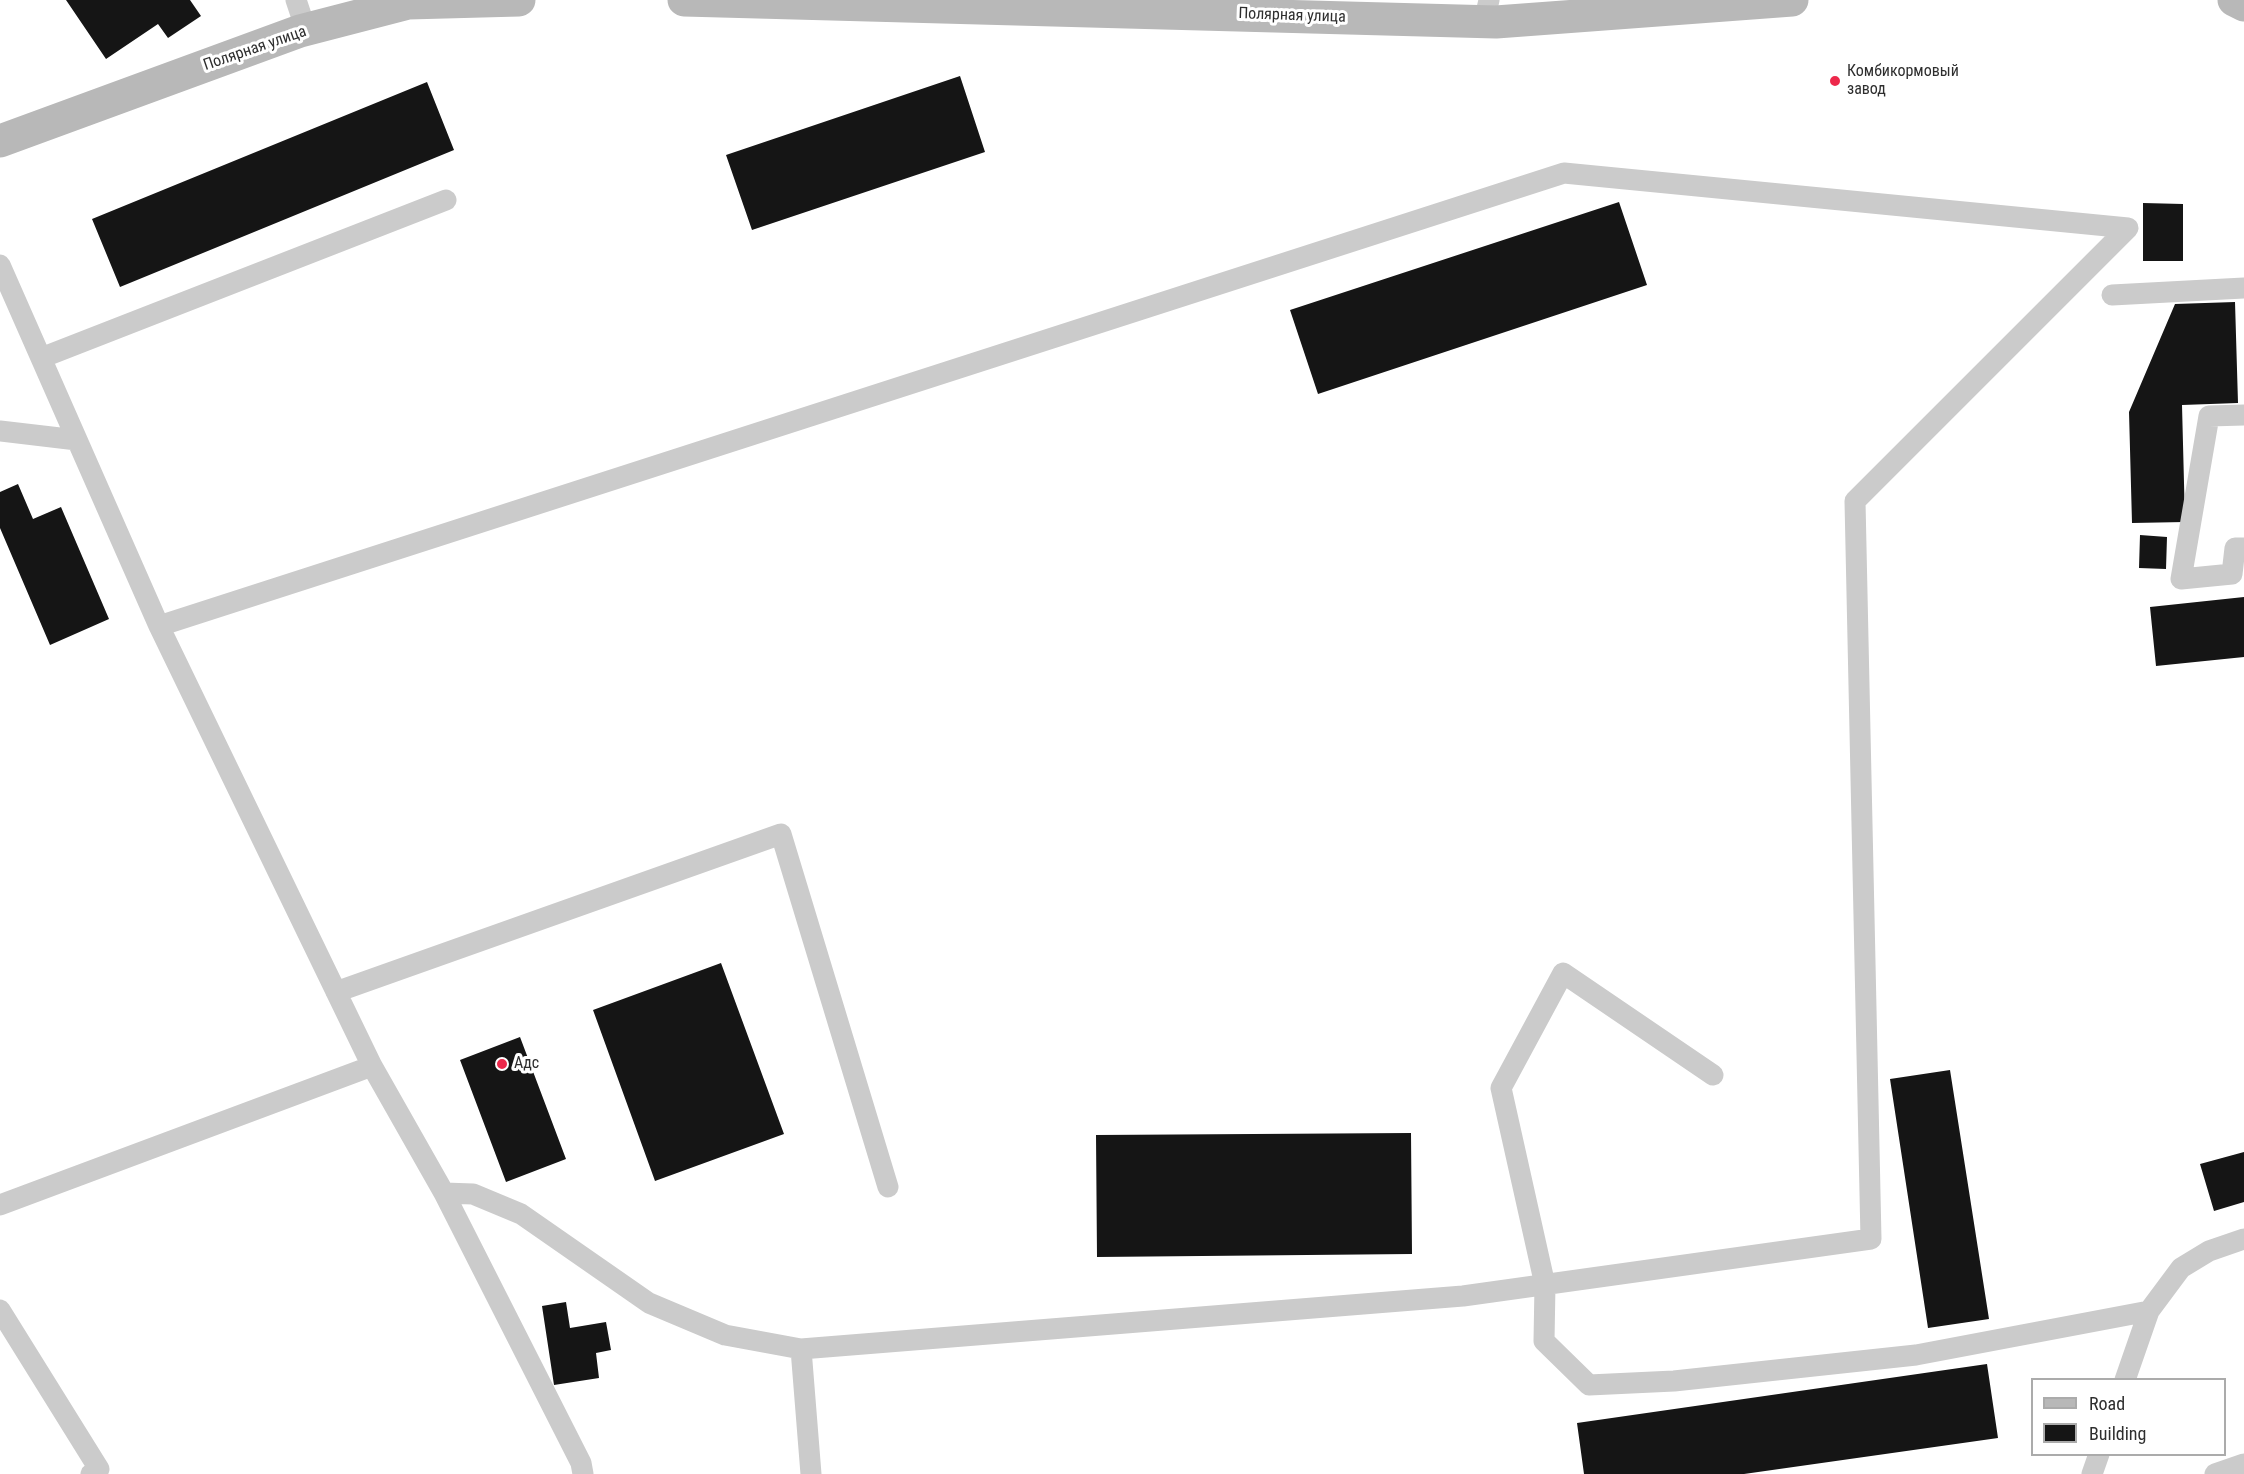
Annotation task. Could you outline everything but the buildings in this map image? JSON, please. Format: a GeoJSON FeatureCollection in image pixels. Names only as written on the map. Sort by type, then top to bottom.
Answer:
{"type":"FeatureCollection","features":[{"type":"Feature","properties":{"kind":"main road","name":"Полярная улица"},"geometry":{"type":"LineString","coordinates":[[0,141],[301,15],[418,2],[519,0]]}},
{"type":"Feature","properties":{"kind":"main road","name":"Полярная улица"},"geometry":{"type":"LineString","coordinates":[[684,0],[1486,11],[1792,0]]}},
{"type":"Feature","properties":{"kind":"lane"},"geometry":{"type":"LineString","coordinates":[[159,626],[1564,173],[2128,228],[1855,501],[1871,1239],[1463,1296],[801,1349],[725,1335],[649,1303],[521,1214],[472,1194],[444,1193]]}},
{"type":"Feature","properties":{"kind":"lane"},"geometry":{"type":"LineString","coordinates":[[40,358],[446,200]]}},
{"type":"Feature","properties":{"kind":"lane"},"geometry":{"type":"LineString","coordinates":[[0,265],[159,626],[372,1066],[444,1193],[581,1463],[583,1474]]}},
{"type":"Feature","properties":{"kind":"lane"},"geometry":{"type":"LineString","coordinates":[[2112,295],[2244,288]]}},
{"type":"Feature","properties":{"kind":"lane"},"geometry":{"type":"LineString","coordinates":[[2244,415],[2209,416],[2181,579],[2232,574],[2235,548],[2244,548]]}},
{"type":"Feature","properties":{"kind":"lane"},"geometry":{"type":"LineString","coordinates":[[0,431],[77,440]]}},
{"type":"Feature","properties":{"kind":"lane"},"geometry":{"type":"LineString","coordinates":[[336,992],[781,834],[888,1187]]}},
{"type":"Feature","properties":{"kind":"lane"},"geometry":{"type":"LineString","coordinates":[[1713,1075],[1563,973],[1501,1088],[1545,1285],[1544,1341],[1589,1385],[1674,1381],[1916,1355],[2149,1311]]}},
{"type":"Feature","properties":{"kind":"lane"},"geometry":{"type":"LineString","coordinates":[[0,1205],[372,1066]]}},
{"type":"Feature","properties":{"kind":"lane"},"geometry":{"type":"LineString","coordinates":[[2126,1378],[2149,1311],[2181,1268],[2210,1251],[2244,1239]]}},
{"type":"Feature","properties":{"kind":"lane"},"geometry":{"type":"LineString","coordinates":[[0,1310],[99,1469],[91,1474]]}},
{"type":"Feature","properties":{"kind":"lane"},"geometry":{"type":"LineString","coordinates":[[801,1349],[811,1474]]}},
{"type":"Feature","properties":{"kind":"lane"},"geometry":{"type":"LineString","coordinates":[[2092,1474],[2099,1456]]}},
{"type":"Feature","properties":{"kind":"lane"},"geometry":{"type":"LineString","coordinates":[[2215,1474],[2244,1464]]}},
{"type":"Feature","properties":{"kind":"place","name":"Комбикормовый завод"},"geometry":{"type":"Point","coordinates":[1835,81]}},
{"type":"Feature","properties":{"kind":"place","name":"Адс"},"geometry":{"type":"Point","coordinates":[502,1064]}}]}
